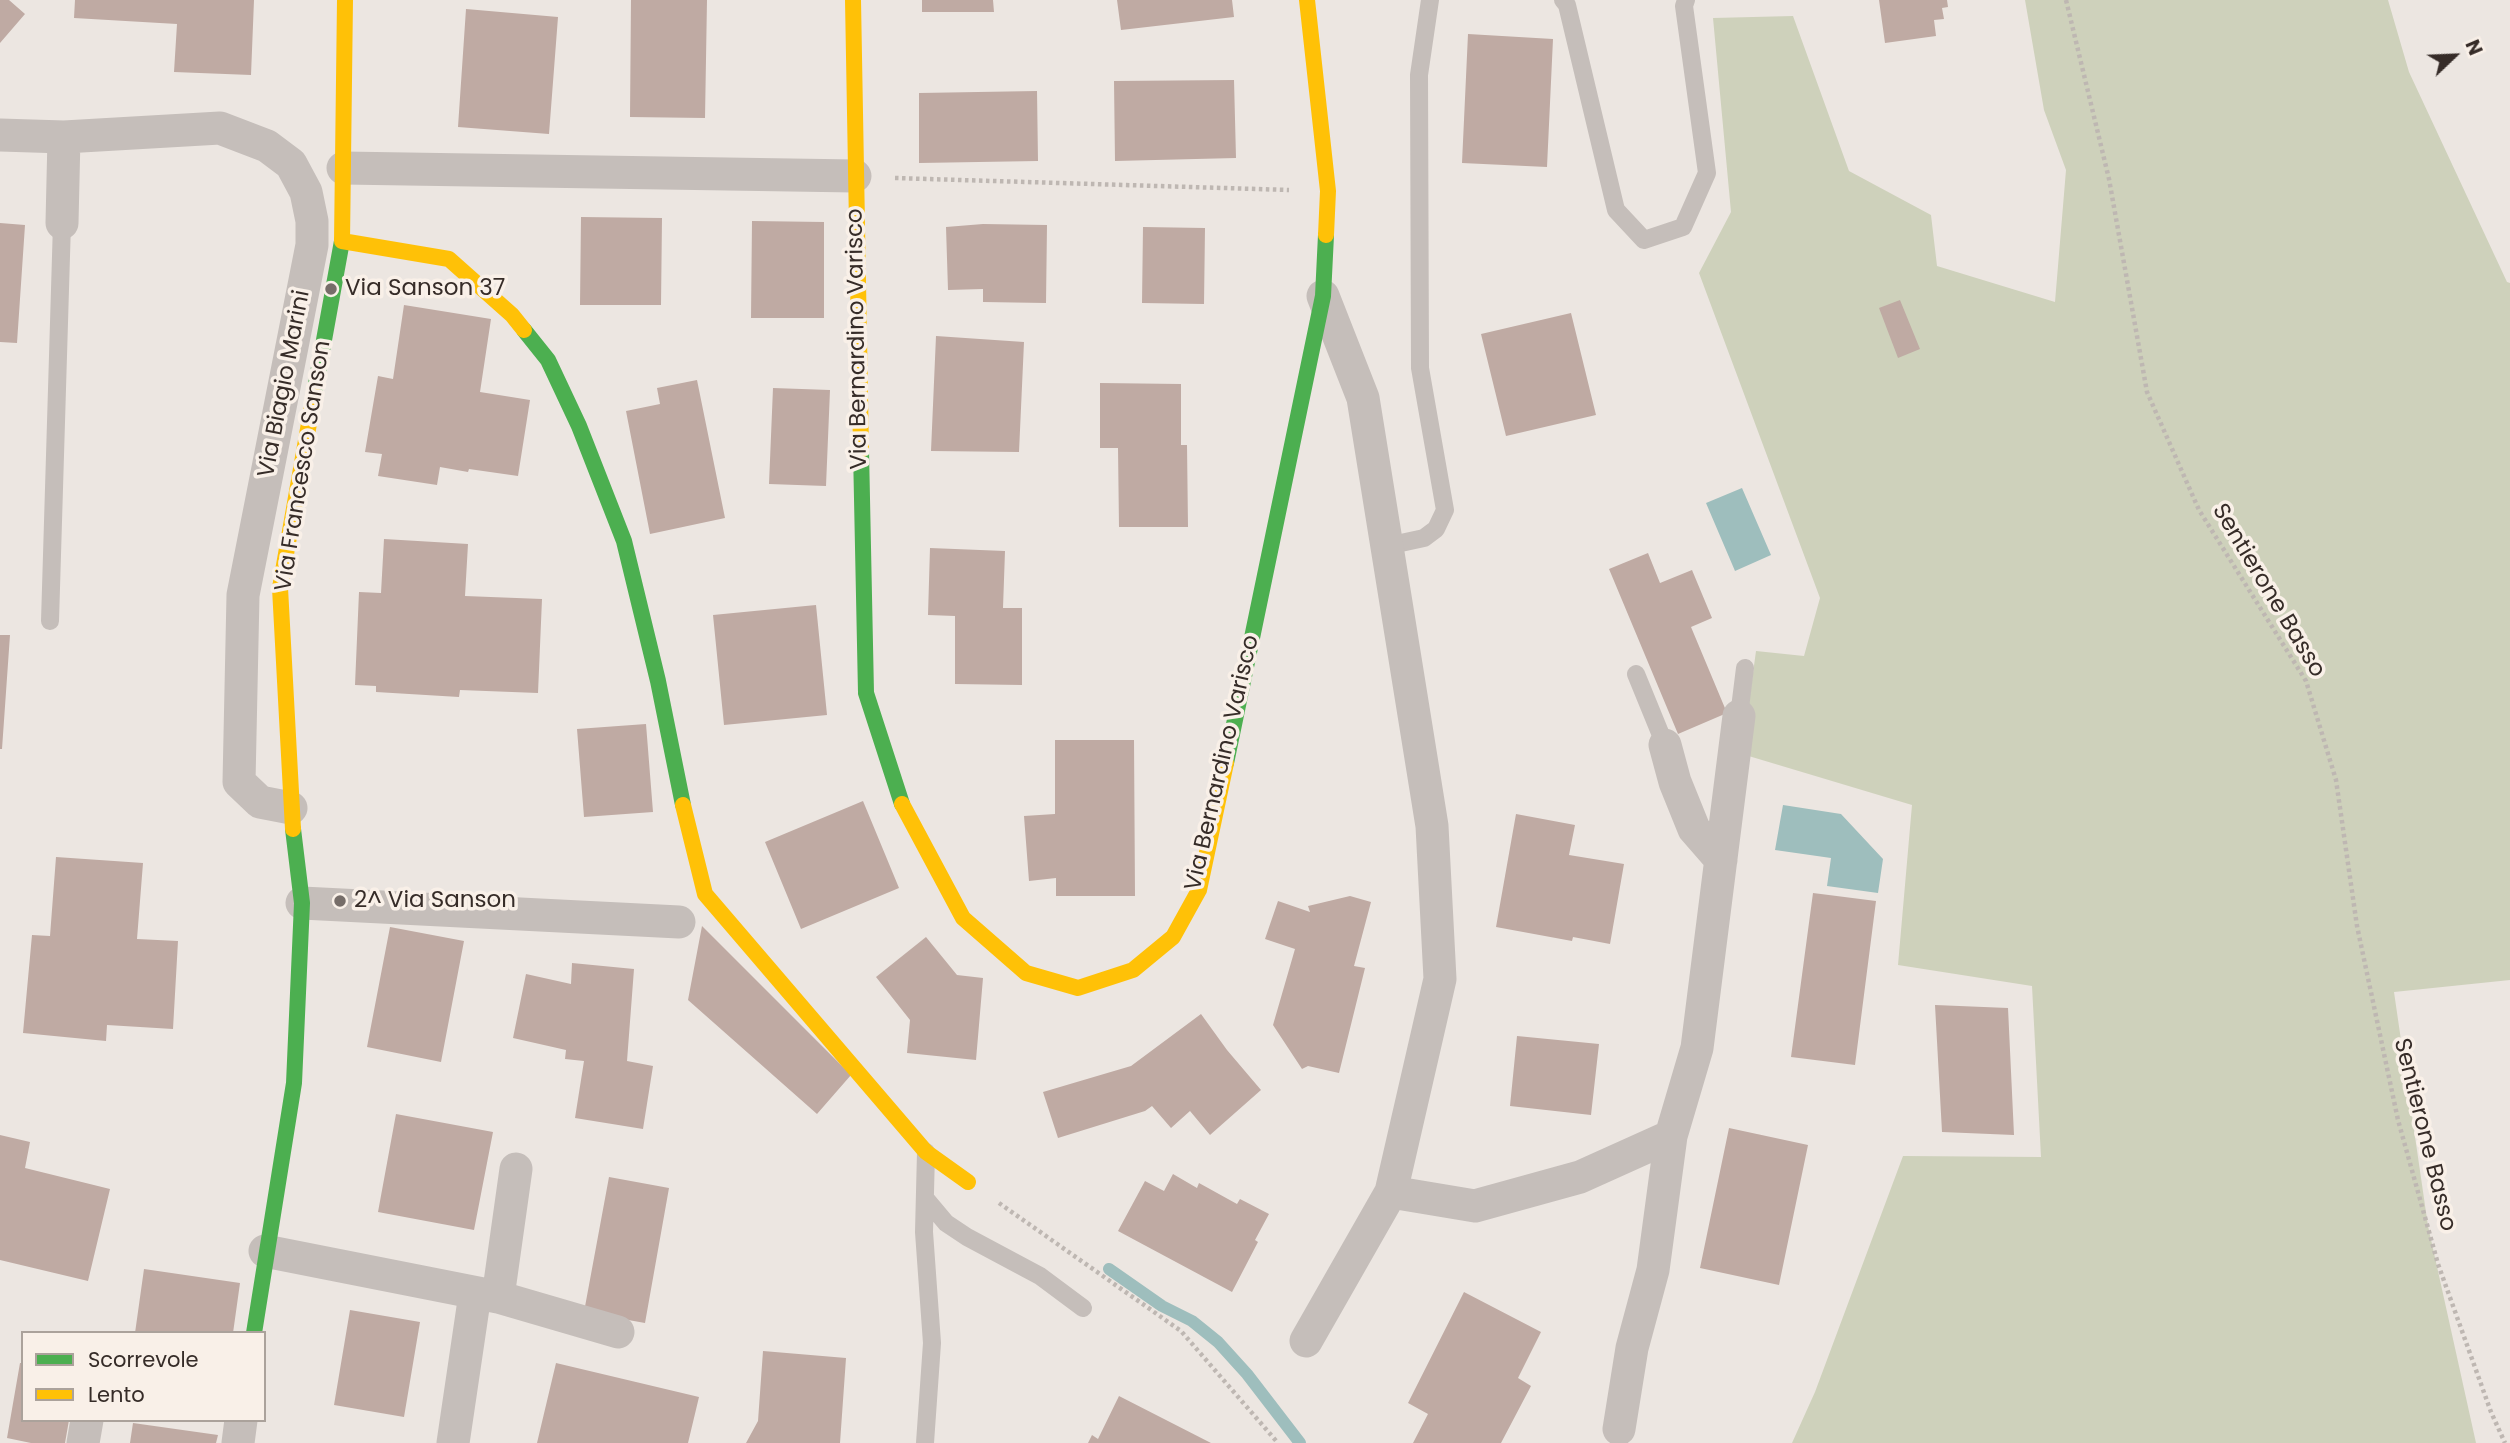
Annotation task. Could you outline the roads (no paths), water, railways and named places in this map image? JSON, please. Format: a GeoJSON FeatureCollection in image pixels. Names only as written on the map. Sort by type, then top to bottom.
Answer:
{"type":"FeatureCollection","features":[{"type":"Feature","properties":{"kind":"street","name":"Via Francesco Sanson"},"geometry":{"type":"LineString","coordinates":[[254,1331],[294,1083],[302,903],[291,808],[280,588],[342,241],[345,0]]}},
{"type":"Feature","properties":{"kind":"street","name":"Via Bernardino Varisco"},"geometry":{"type":"LineString","coordinates":[[853,0],[866,693],[900,800],[963,918],[1026,973],[1078,988],[1133,970],[1173,937],[1199,890],[1323,296],[1328,191],[1307,0]]}},
{"type":"Feature","properties":{"kind":"street","name":"Via Biagio Marini"},"geometry":{"type":"LineString","coordinates":[[0,135],[64,137],[220,128],[267,146],[291,164],[306,192],[312,221],[312,245],[243,594],[239,782],[260,802],[291,808]]}},
{"type":"Feature","properties":{"kind":"street"},"geometry":{"type":"LineString","coordinates":[[62,223],[64,137]]}},
{"type":"Feature","properties":{"kind":"street","name":"Via Bernardino Varisco"},"geometry":{"type":"LineString","coordinates":[[343,168],[855,176]]}},
{"type":"Feature","properties":{"kind":"street"},"geometry":{"type":"LineString","coordinates":[[342,241],[449,259],[512,315],[548,360],[579,426],[624,541],[657,681],[685,821],[705,894],[926,1152],[968,1182]]}},
{"type":"Feature","properties":{"kind":"street","name":"Via Bernardino Varisco"},"geometry":{"type":"LineString","coordinates":[[1306,1341],[1391,1192],[1440,979],[1432,825],[1363,398],[1323,296]]}},
{"type":"Feature","properties":{"kind":"street"},"geometry":{"type":"LineString","coordinates":[[1617,1436],[1632,1348],[1653,1270],[1671,1136],[1697,1048],[1740,716]]}},
{"type":"Feature","properties":{"kind":"street"},"geometry":{"type":"LineString","coordinates":[[1665,744],[1675,782],[1694,829],[1721,860]]}},
{"type":"Feature","properties":{"kind":"street"},"geometry":{"type":"LineString","coordinates":[[302,903],[679,922]]}},
{"type":"Feature","properties":{"kind":"street"},"geometry":{"type":"LineString","coordinates":[[1391,1192],[1475,1206],[1580,1177],[1671,1136]]}},
{"type":"Feature","properties":{"kind":"street"},"geometry":{"type":"LineString","coordinates":[[453,1443],[516,1169]]}},
{"type":"Feature","properties":{"kind":"street"},"geometry":{"type":"LineString","coordinates":[[265,1251],[486,1295],[618,1332]]}},
{"type":"Feature","properties":{"kind":"street"},"geometry":{"type":"LineString","coordinates":[[83,1443],[87,1422]]}},
{"type":"Feature","properties":{"kind":"street"},"geometry":{"type":"LineString","coordinates":[[238,1443],[241,1422]]}},
{"type":"Feature","properties":{"kind":"lane"},"geometry":{"type":"LineString","coordinates":[[1387,546],[1424,538],[1436,529],[1445,510],[1420,368],[1419,75],[1430,0]]}},
{"type":"Feature","properties":{"kind":"lane"},"geometry":{"type":"LineString","coordinates":[[1563,0],[1567,5],[1616,210],[1644,240],[1683,227],[1707,173],[1684,6],[1686,0]]}},
{"type":"Feature","properties":{"kind":"lane"},"geometry":{"type":"LineString","coordinates":[[50,621],[62,223]]}},
{"type":"Feature","properties":{"kind":"lane"},"geometry":{"type":"LineString","coordinates":[[1740,716],[1745,668]]}},
{"type":"Feature","properties":{"kind":"lane"},"geometry":{"type":"LineString","coordinates":[[1636,674],[1665,744]]}},
{"type":"Feature","properties":{"kind":"lane"},"geometry":{"type":"LineString","coordinates":[[925,1443],[932,1343],[924,1232],[926,1152]]}},
{"type":"Feature","properties":{"kind":"lane"},"geometry":{"type":"LineString","coordinates":[[925,1198],[946,1223],[1040,1276],[1083,1308]]}},
{"type":"Feature","properties":{"kind":"water"},"geometry":{"type":"Polygon","coordinates":[[[1742,488],[1771,555],[1735,571],[1706,503],[1742,488]]]}},
{"type":"Feature","properties":{"kind":"water"},"geometry":{"type":"Polygon","coordinates":[[[1783,805],[1841,814],[1883,859],[1878,893],[1827,886],[1831,858],[1775,850],[1783,805]]]}},
{"type":"Feature","properties":{"kind":"waterway"},"geometry":{"type":"LineString","coordinates":[[1109,1269],[1162,1306],[1192,1321],[1218,1342],[1247,1374],[1300,1443]]}},
{"type":"Feature","properties":{"kind":"place","name":"Via Sanson 37"},"geometry":{"type":"Point","coordinates":[331,289]}},
{"type":"Feature","properties":{"kind":"place","name":"2^ Via Sanson"},"geometry":{"type":"Point","coordinates":[340,901]}}]}
